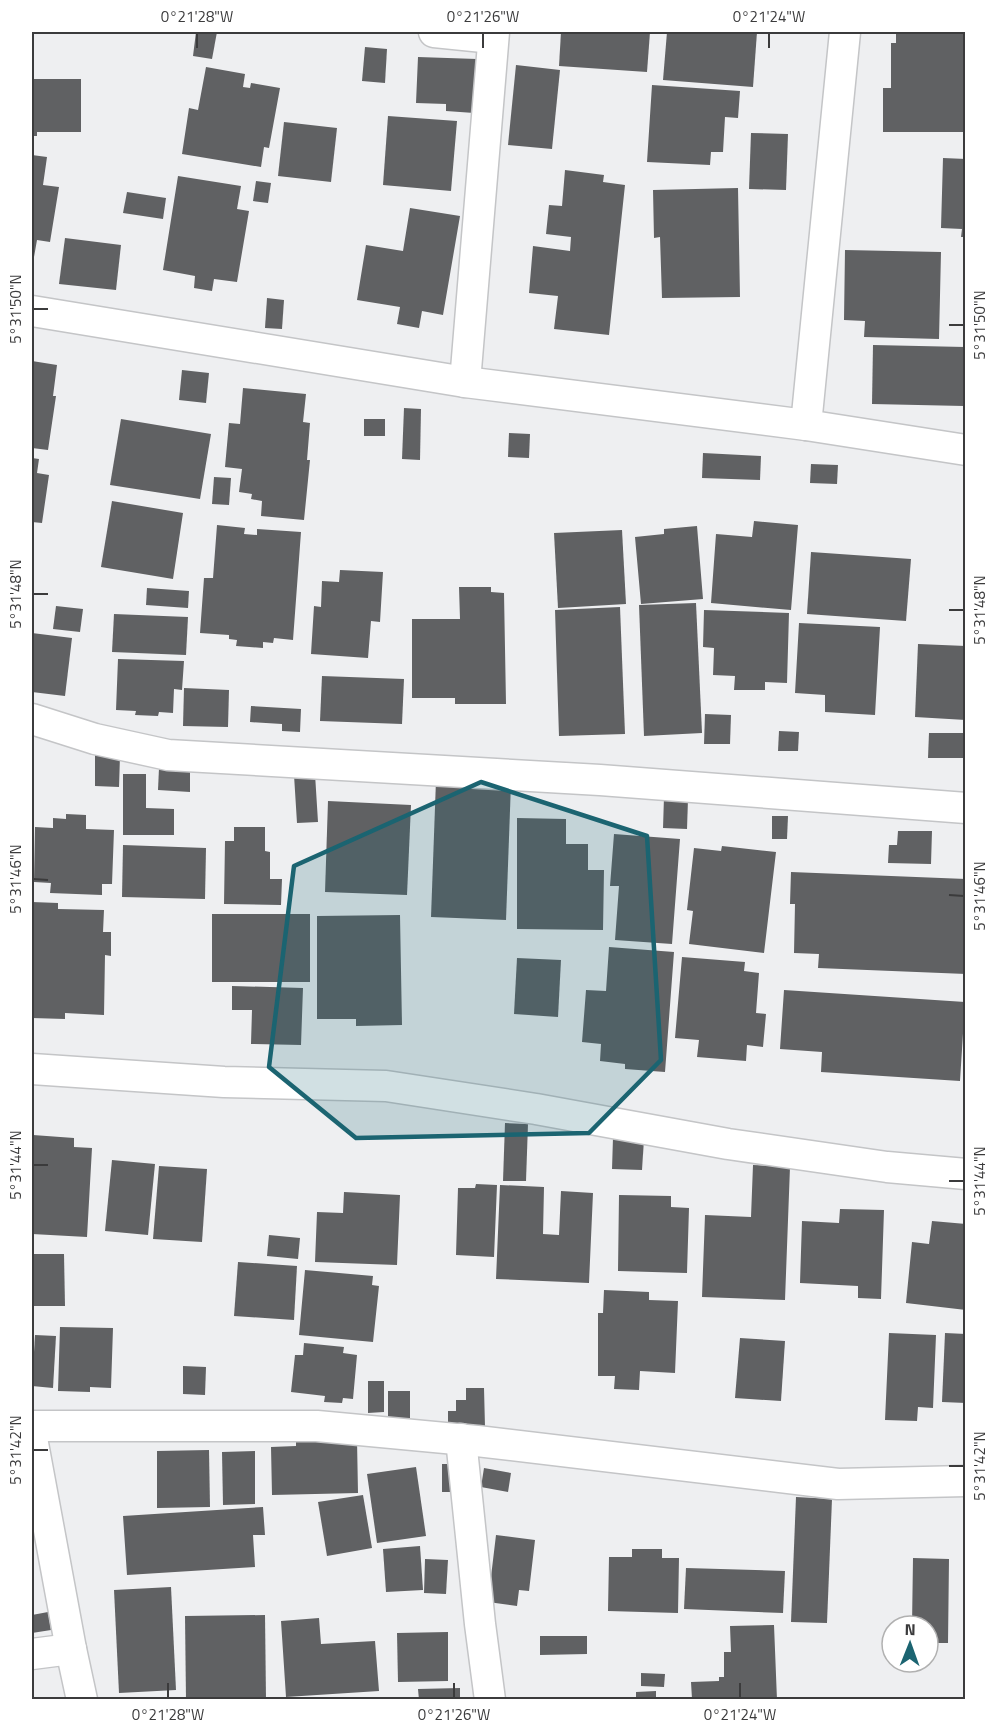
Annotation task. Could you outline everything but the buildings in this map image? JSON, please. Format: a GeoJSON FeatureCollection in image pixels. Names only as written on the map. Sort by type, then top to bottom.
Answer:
{"type":"FeatureCollection","features":[{"type":"Feature","properties":{"kind":"street"},"geometry":{"type":"LineString","coordinates":[[434,32],[494,35],[465,382]]}},
{"type":"Feature","properties":{"kind":"street"},"geometry":{"type":"LineString","coordinates":[[806,425],[845,32]]}},
{"type":"Feature","properties":{"kind":"street"},"geometry":{"type":"LineString","coordinates":[[32,312],[465,382],[806,425],[966,450]]}},
{"type":"Feature","properties":{"kind":"street"},"geometry":{"type":"LineString","coordinates":[[32,719],[95,739],[168,755],[600,780],[966,808]]}},
{"type":"Feature","properties":{"kind":"street"},"geometry":{"type":"LineString","coordinates":[[32,1069],[224,1082],[386,1086],[536,1109],[728,1144],[887,1167],[966,1174]]}},
{"type":"Feature","properties":{"kind":"street"},"geometry":{"type":"LineString","coordinates":[[32,1426],[317,1426],[461,1439],[838,1485],[966,1481]]}},
{"type":"Feature","properties":{"kind":"street"},"geometry":{"type":"LineString","coordinates":[[32,1438],[82,1700]]}},
{"type":"Feature","properties":{"kind":"street"},"geometry":{"type":"LineString","coordinates":[[461,1439],[490,1700]]}},
{"type":"Feature","properties":{"kind":"street"},"geometry":{"type":"LineString","coordinates":[[32,1654],[71,1649]]}},
{"type":"Feature","properties":{"kind":"highlighted area"},"geometry":{"type":"Polygon","coordinates":[[[481,782],[647,836],[661,1060],[589,1133],[356,1138],[269,1067],[294,866],[481,782]]]}}]}
